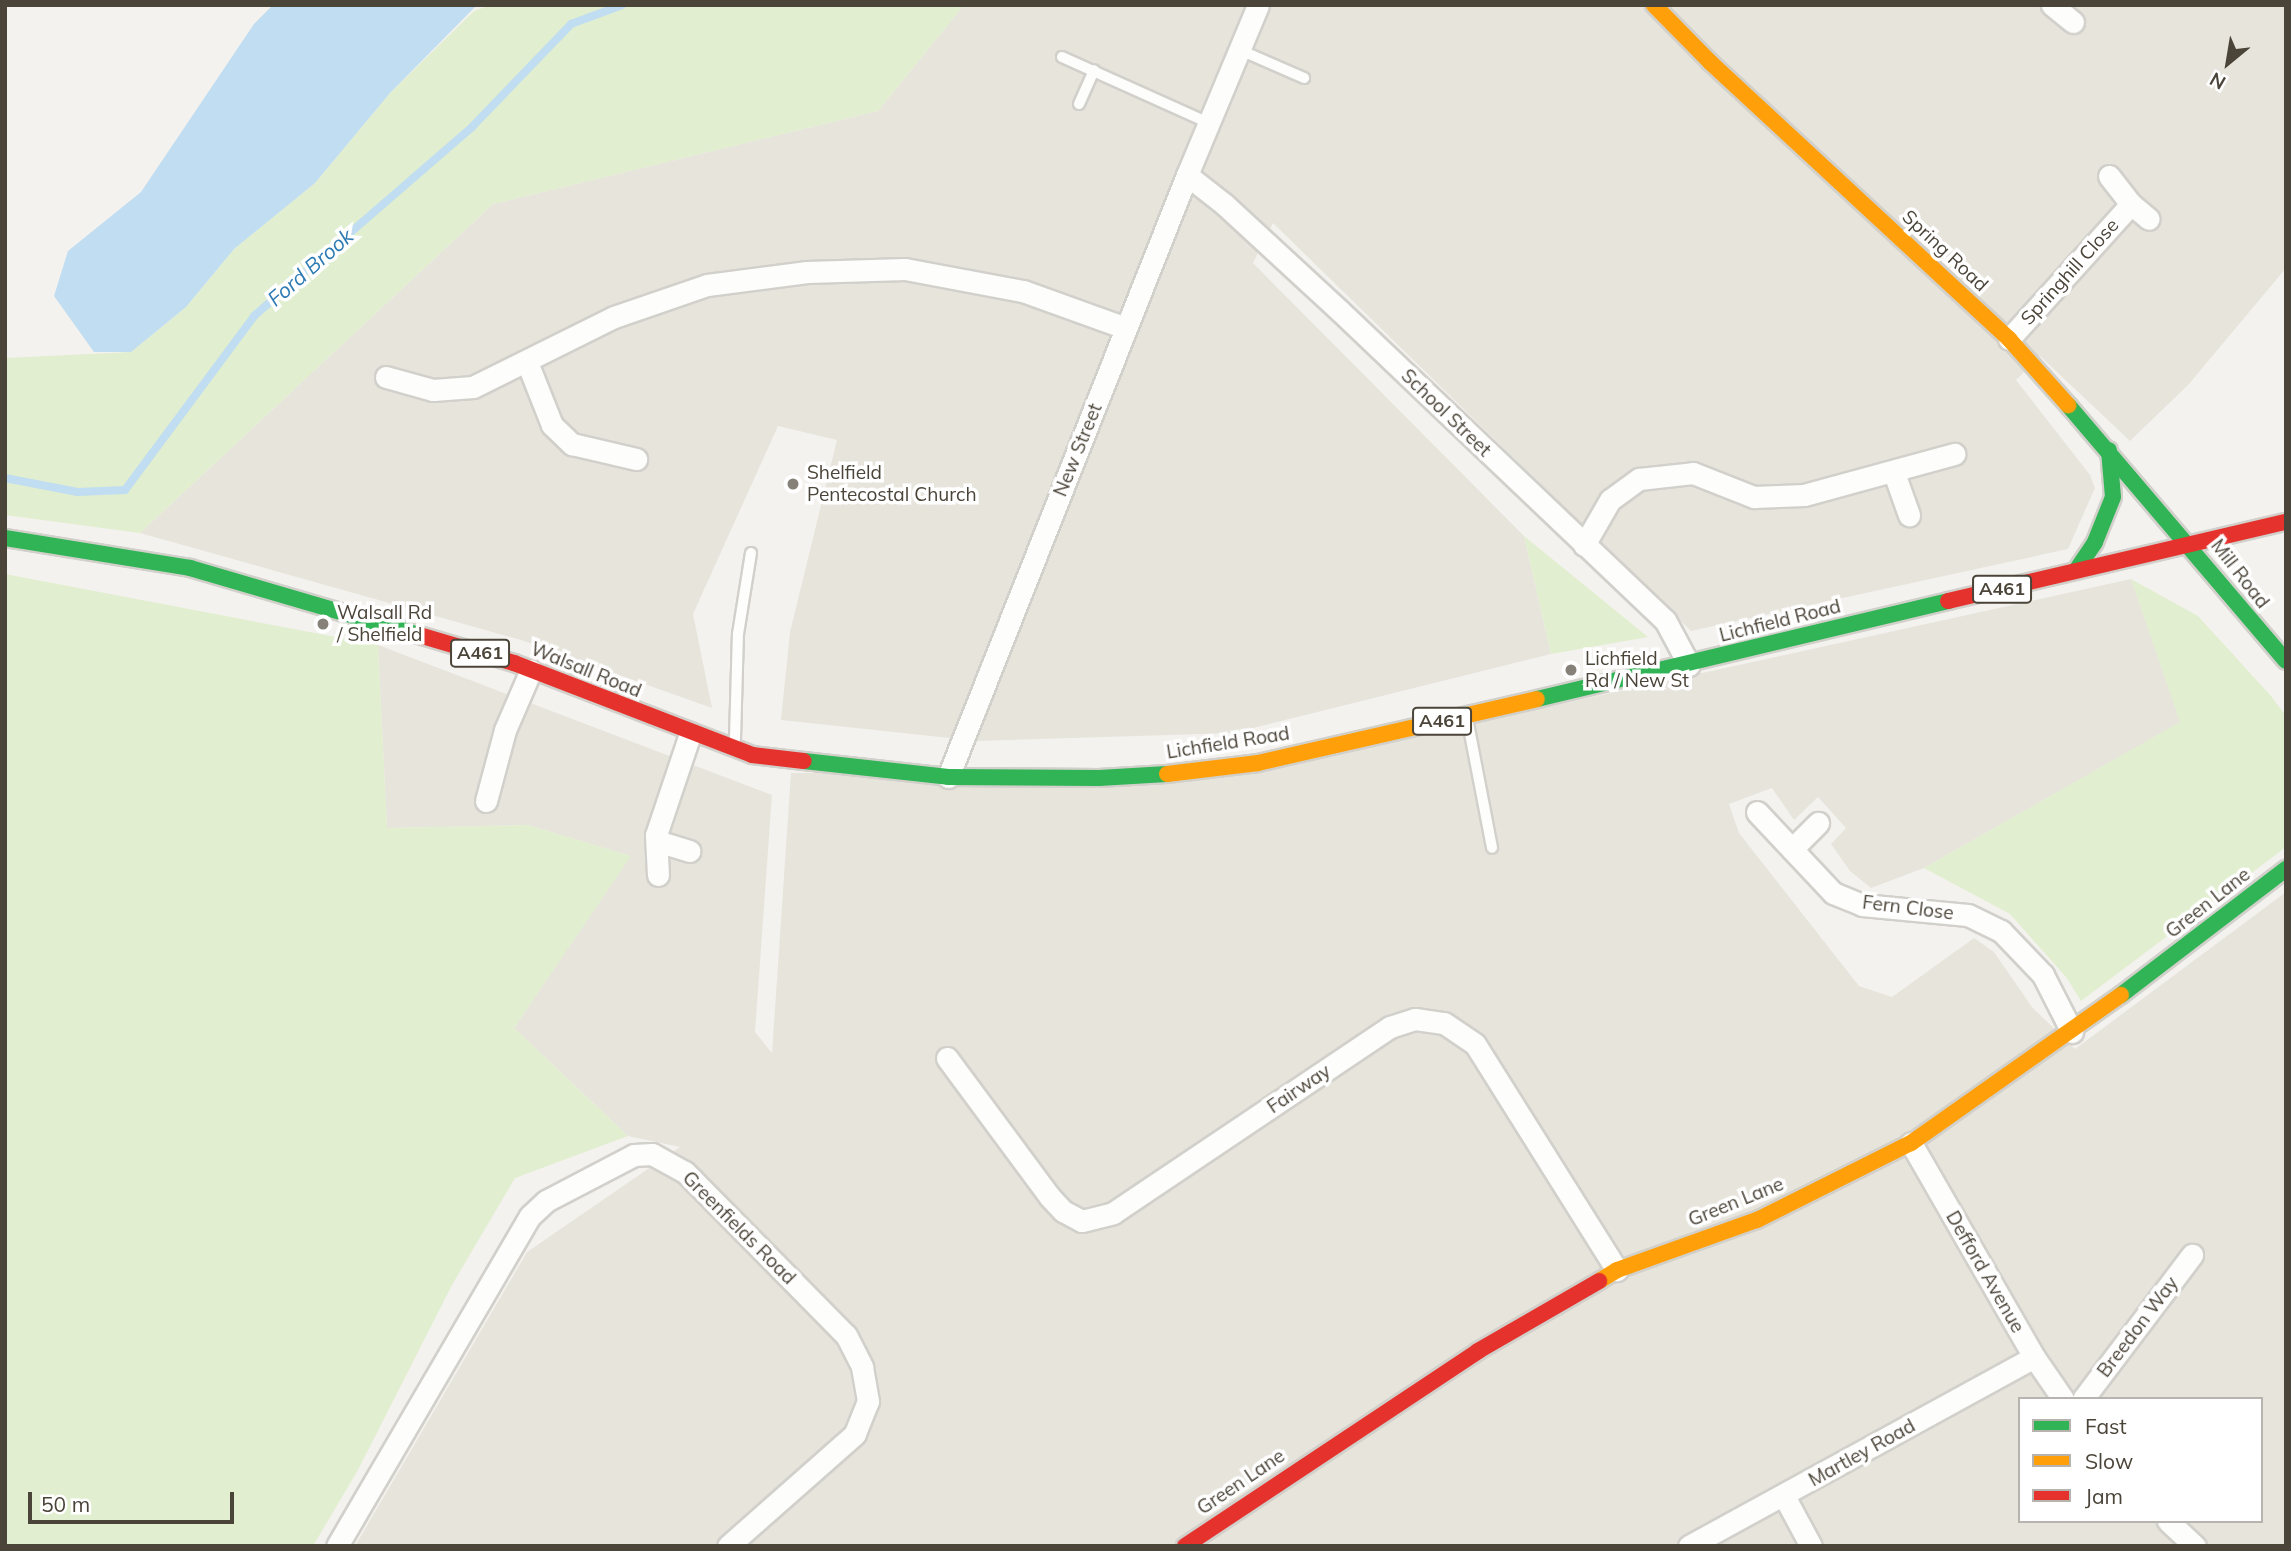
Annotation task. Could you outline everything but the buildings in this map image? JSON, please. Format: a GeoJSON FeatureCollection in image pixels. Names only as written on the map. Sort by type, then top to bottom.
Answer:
{"type":"FeatureCollection","features":[{"type":"Feature","properties":{"kind":"main road","name":"Spring Road"},"geometry":{"type":"LineString","coordinates":[[1654,5],[1710,62],[2009,339],[2190,544]]}},
{"type":"Feature","properties":{"kind":"main road"},"geometry":{"type":"LineString","coordinates":[[2077,569],[2095,542],[2113,497],[2109,450]]}},
{"type":"Feature","properties":{"kind":"main road","name":"Lichfield Road"},"geometry":{"type":"LineString","coordinates":[[948,777],[1099,778],[1171,774],[1258,763],[1689,665],[2077,569],[2286,522]]}},
{"type":"Feature","properties":{"kind":"main road","name":"Walsall Road"},"geometry":{"type":"LineString","coordinates":[[5,538],[190,568],[531,670],[690,734],[752,755],[948,777]]}},
{"type":"Feature","properties":{"kind":"main road","name":"Mill Road"},"geometry":{"type":"LineString","coordinates":[[2190,544],[2238,608],[2286,661]]}},
{"type":"Feature","properties":{"kind":"main road","name":"Green Lane"},"geometry":{"type":"LineString","coordinates":[[1185,1546],[1478,1352],[1617,1270],[1756,1220],[1910,1143],[2072,1032],[2286,869]]}},
{"type":"Feature","properties":{"kind":"street","name":"New Street"},"geometry":{"type":"LineString","coordinates":[[948,777],[1187,175],[1258,5]]}},
{"type":"Feature","properties":{"kind":"street","name":"School Street"},"geometry":{"type":"LineString","coordinates":[[1187,175],[1224,204],[1340,311],[1665,620],[1689,665]]}},
{"type":"Feature","properties":{"kind":"street","name":"Springhill Close"},"geometry":{"type":"LineString","coordinates":[[2109,176],[2131,204],[2149,219]]}},
{"type":"Feature","properties":{"kind":"street","name":"Springhill Close"},"geometry":{"type":"LineString","coordinates":[[2009,339],[2131,204]]}},
{"type":"Feature","properties":{"kind":"street"},"geometry":{"type":"LineString","coordinates":[[386,377],[433,390],[473,387],[614,317],[707,285],[807,272],[918,272],[1023,291],[1126,328]]}},
{"type":"Feature","properties":{"kind":"street"},"geometry":{"type":"LineString","coordinates":[[527,362],[552,425],[572,444],[636,459]]}},
{"type":"Feature","properties":{"kind":"street"},"geometry":{"type":"LineString","coordinates":[[1584,545],[1610,500],[1639,479],[1693,473],[1754,497],[1804,495],[1894,473],[1954,454]]}},
{"type":"Feature","properties":{"kind":"street"},"geometry":{"type":"LineString","coordinates":[[1894,473],[1909,515]]}},
{"type":"Feature","properties":{"kind":"street"},"geometry":{"type":"LineString","coordinates":[[486,801],[505,730],[531,670]]}},
{"type":"Feature","properties":{"kind":"street"},"geometry":{"type":"LineString","coordinates":[[658,875],[657,841],[690,734]]}},
{"type":"Feature","properties":{"kind":"street","name":"Fern Close"},"geometry":{"type":"LineString","coordinates":[[1757,811],[1833,893],[1862,905],[1968,915],[2001,931],[2043,975],[2072,1032]]}},
{"type":"Feature","properties":{"kind":"street"},"geometry":{"type":"LineString","coordinates":[[1792,849],[1818,823]]}},
{"type":"Feature","properties":{"kind":"street"},"geometry":{"type":"LineString","coordinates":[[657,841],[689,851]]}},
{"type":"Feature","properties":{"kind":"street","name":"Fairway"},"geometry":{"type":"LineString","coordinates":[[947,1058],[1049,1196],[1063,1211],[1082,1221],[1113,1213],[1390,1027],[1415,1019],[1444,1023],[1475,1044],[1617,1270]]}},
{"type":"Feature","properties":{"kind":"street","name":"Defford Avenue"},"geometry":{"type":"LineString","coordinates":[[1910,1143],[2034,1357],[2062,1397]]}},
{"type":"Feature","properties":{"kind":"street","name":"Greenfields Road"},"geometry":{"type":"LineString","coordinates":[[337,1546],[530,1216],[546,1201],[634,1155],[652,1154],[685,1172],[846,1335],[862,1367],[869,1401],[855,1434],[728,1546]]}},
{"type":"Feature","properties":{"kind":"street","name":"Breedon Way"},"geometry":{"type":"LineString","coordinates":[[2085,1397],[2192,1255]]}},
{"type":"Feature","properties":{"kind":"street","name":"Martley Road"},"geometry":{"type":"LineString","coordinates":[[1689,1546],[2034,1357]]}},
{"type":"Feature","properties":{"kind":"street"},"geometry":{"type":"LineString","coordinates":[[1784,1496],[1811,1546]]}},
{"type":"Feature","properties":{"kind":"street"},"geometry":{"type":"LineString","coordinates":[[2170,1523],[2195,1546]]}},
{"type":"Feature","properties":{"kind":"lane"},"geometry":{"type":"LineString","coordinates":[[1240,50],[1304,78]]}},
{"type":"Feature","properties":{"kind":"lane"},"geometry":{"type":"LineString","coordinates":[[1062,57],[1094,69],[1209,123]]}},
{"type":"Feature","properties":{"kind":"lane"},"geometry":{"type":"LineString","coordinates":[[1079,104],[1094,69]]}},
{"type":"Feature","properties":{"kind":"lane"},"geometry":{"type":"LineString","coordinates":[[734,749],[738,634],[751,553]]}},
{"type":"Feature","properties":{"kind":"lane"},"geometry":{"type":"LineString","coordinates":[[1467,715],[1492,848]]}},
{"type":"Feature","properties":{"kind":"shaded area"},"geometry":{"type":"Polygon","coordinates":[[[964,5],[2286,5],[2286,268],[2189,384],[2130,441],[2040,356],[2016,380],[2090,475],[2095,488],[2068,549],[1691,631],[1273,223],[1253,263],[1524,536],[1551,654],[1233,733],[978,741],[781,720],[790,632],[837,440],[778,426],[693,614],[712,708],[521,640],[140,533],[493,204],[878,111],[964,5]]]}},
{"type":"Feature","properties":{"kind":"shaded area"},"geometry":{"type":"Polygon","coordinates":[[[2131,579],[2181,722],[1924,868],[1871,888],[1850,871],[1831,844],[1846,828],[1818,797],[1794,820],[1772,788],[1729,804],[1739,833],[1859,986],[1892,997],[1974,938],[1994,952],[2032,1007],[2075,1049],[2286,892],[2286,1546],[355,1546],[527,1252],[680,1147],[628,1136],[514,1028],[630,856],[528,825],[387,828],[378,645],[772,795],[755,1032],[772,1053],[791,773],[1246,773],[2131,579]]]}},
{"type":"Feature","properties":{"kind":"green space"},"geometry":{"type":"Polygon","coordinates":[[[490,5],[964,5],[878,111],[493,204],[140,533],[5,515],[5,358],[131,352],[186,307],[234,249],[315,183],[390,93],[474,11],[490,5]]]}},
{"type":"Feature","properties":{"kind":"green space"},"geometry":{"type":"Polygon","coordinates":[[[1524,536],[1648,637],[1551,654],[1524,536]]]}},
{"type":"Feature","properties":{"kind":"green space"},"geometry":{"type":"Polygon","coordinates":[[[5,574],[378,645],[387,828],[528,825],[631,856],[514,1028],[628,1136],[515,1178],[452,1285],[358,1470],[313,1546],[5,1546],[5,574]]]}},
{"type":"Feature","properties":{"kind":"green space"},"geometry":{"type":"Polygon","coordinates":[[[2131,579],[2198,616],[2286,716],[2286,847],[2081,1001],[2066,977],[2010,914],[1924,868],[2180,722],[2131,579]]]}},
{"type":"Feature","properties":{"kind":"water"},"geometry":{"type":"Polygon","coordinates":[[[273,5],[477,5],[390,93],[315,183],[234,249],[186,307],[131,352],[94,352],[54,296],[68,251],[141,192],[254,24],[273,5]]]}},
{"type":"Feature","properties":{"kind":"waterway","name":"Ford Brook"},"geometry":{"type":"LineString","coordinates":[[5,478],[78,492],[125,490],[254,316],[472,127],[571,24],[622,5]]}},
{"type":"Feature","properties":{"kind":"traffic: fast"},"geometry":{"type":"LineString","coordinates":[[2068,405],[2286,661]]}},
{"type":"Feature","properties":{"kind":"traffic: fast"},"geometry":{"type":"LineString","coordinates":[[2077,569],[2095,542],[2113,497],[2109,450]]}},
{"type":"Feature","properties":{"kind":"traffic: fast"},"geometry":{"type":"LineString","coordinates":[[5,538],[190,568],[419,635]]}},
{"type":"Feature","properties":{"kind":"traffic: fast"},"geometry":{"type":"LineString","coordinates":[[1537,699],[1948,601]]}},
{"type":"Feature","properties":{"kind":"traffic: fast"},"geometry":{"type":"LineString","coordinates":[[804,761],[948,777],[1099,778],[1167,774]]}},
{"type":"Feature","properties":{"kind":"traffic: fast"},"geometry":{"type":"LineString","coordinates":[[2121,995],[2286,869]]}},
{"type":"Feature","properties":{"kind":"traffic: slow"},"geometry":{"type":"LineString","coordinates":[[1654,5],[1710,62],[2009,339],[2068,405]]}},
{"type":"Feature","properties":{"kind":"traffic: slow"},"geometry":{"type":"LineString","coordinates":[[1167,774],[1258,763],[1537,699]]}},
{"type":"Feature","properties":{"kind":"traffic: slow"},"geometry":{"type":"LineString","coordinates":[[1599,1281],[1617,1270],[1757,1220],[1911,1143],[2121,995]]}},
{"type":"Feature","properties":{"kind":"traffic: jam"},"geometry":{"type":"LineString","coordinates":[[1948,601],[2286,522]]}},
{"type":"Feature","properties":{"kind":"traffic: jam"},"geometry":{"type":"LineString","coordinates":[[419,635],[514,663],[752,755],[804,761]]}},
{"type":"Feature","properties":{"kind":"traffic: jam"},"geometry":{"type":"LineString","coordinates":[[1185,1546],[1478,1351],[1599,1281]]}},
{"type":"Feature","properties":{"kind":"place","name":"Shelfield Pentecostal Church"},"geometry":{"type":"Point","coordinates":[793,484]}},
{"type":"Feature","properties":{"kind":"place","name":"Walsall Rd / Shelfield"},"geometry":{"type":"Point","coordinates":[323,624]}},
{"type":"Feature","properties":{"kind":"place","name":"Lichfield Rd / New St"},"geometry":{"type":"Point","coordinates":[1571,670]}}]}
